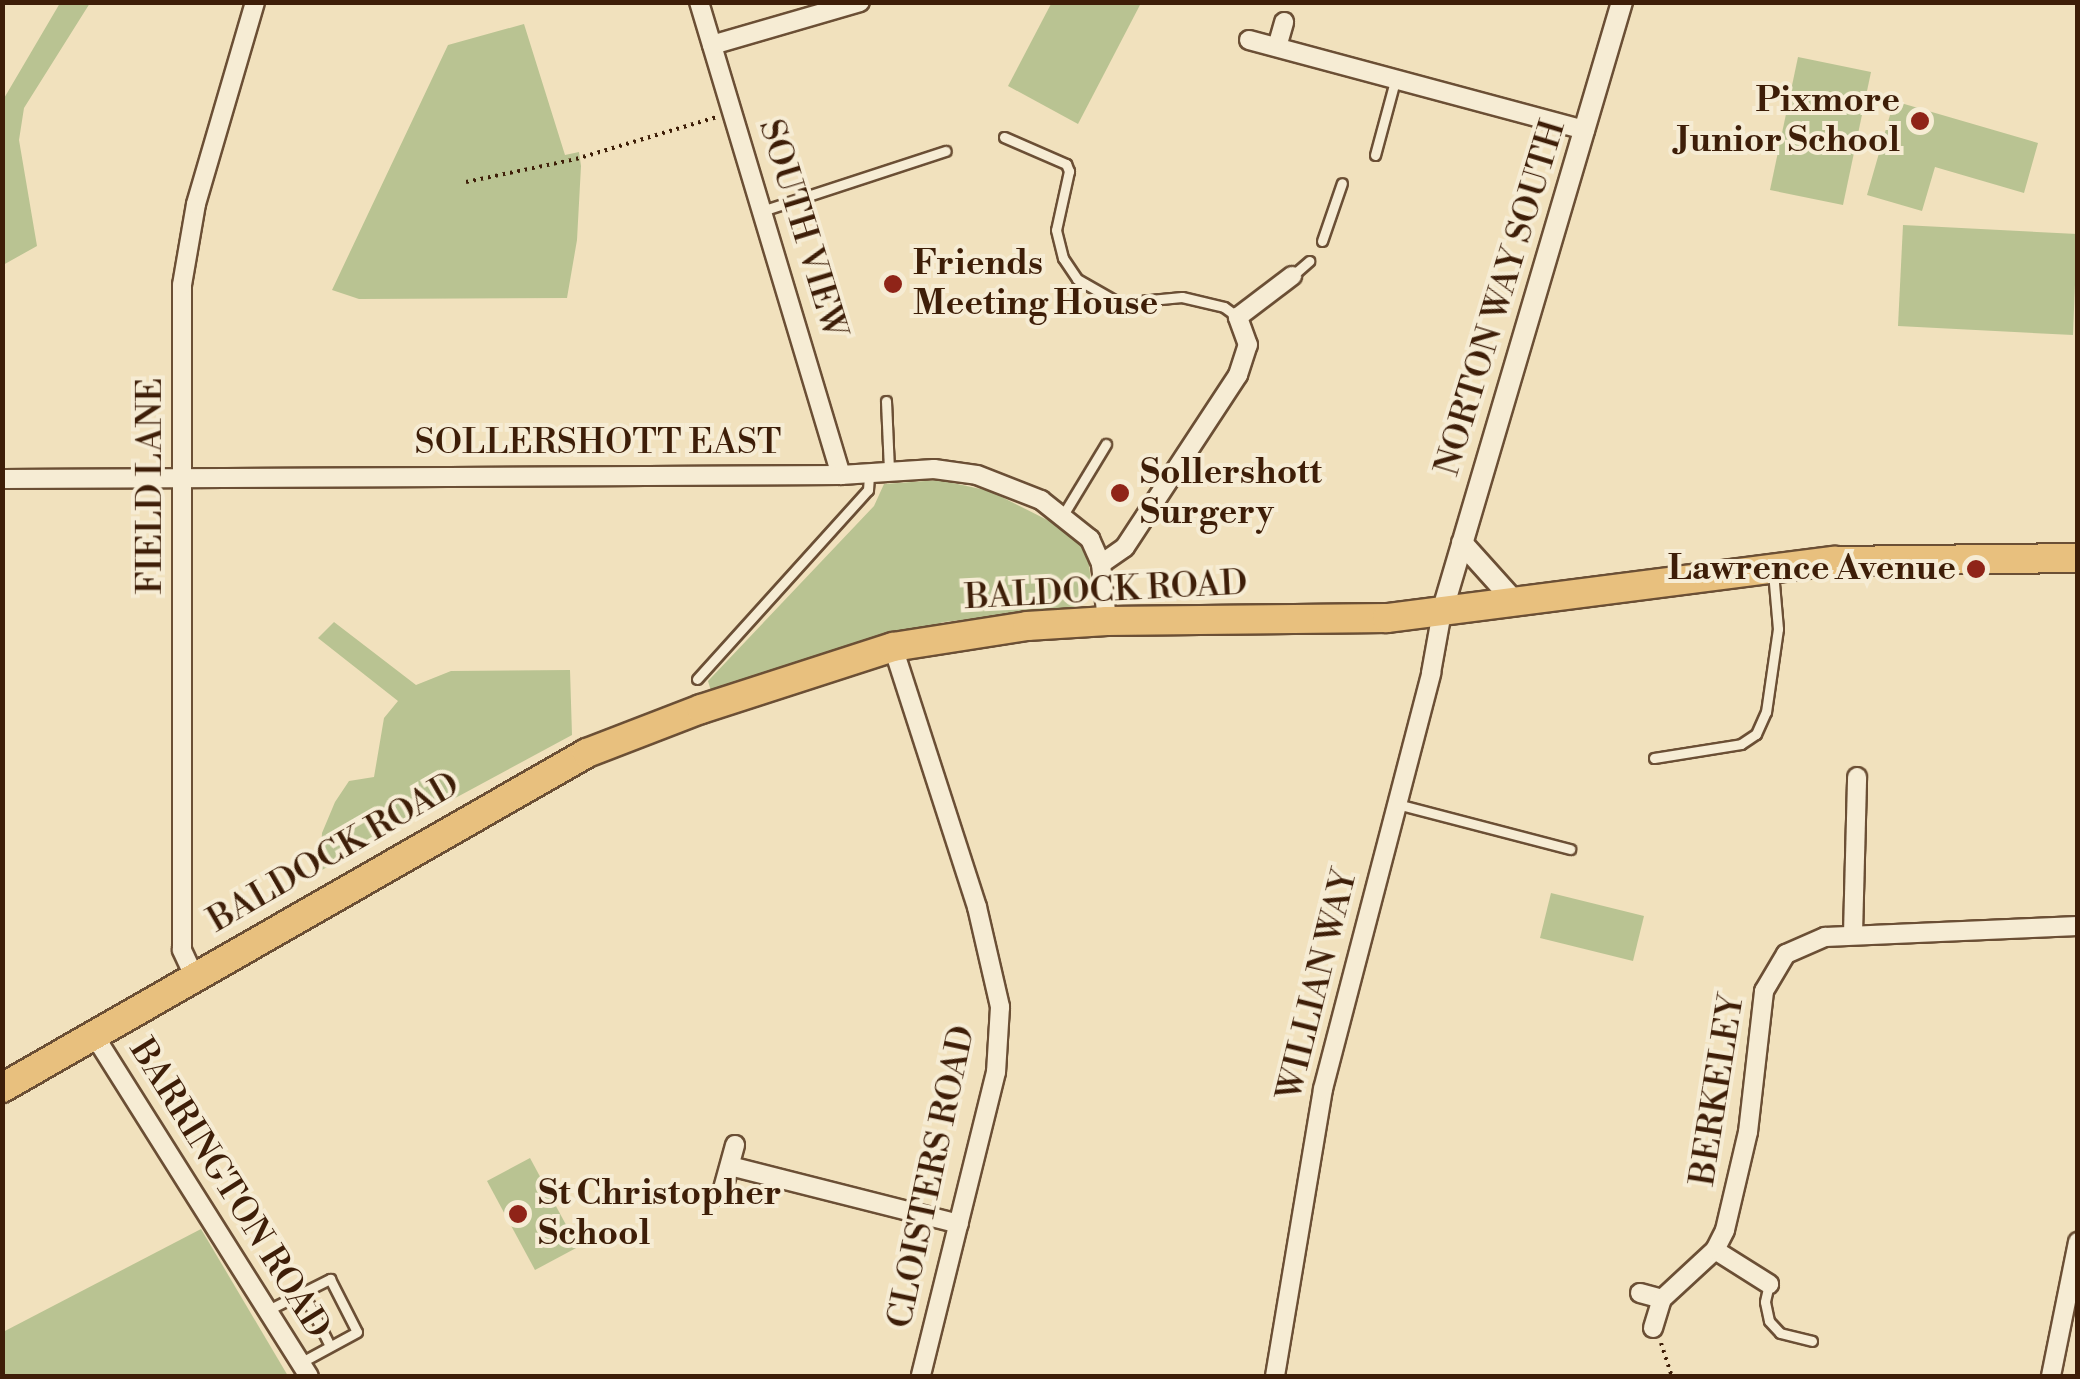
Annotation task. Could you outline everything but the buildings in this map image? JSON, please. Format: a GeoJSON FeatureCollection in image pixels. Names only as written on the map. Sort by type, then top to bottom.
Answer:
{"type":"FeatureCollection","features":[{"type":"Feature","properties":{"kind":"main road","name":"BALDOCK ROAD"},"geometry":{"type":"LineString","coordinates":[[2,1088],[587,753],[712,706],[893,647],[1027,626],[1107,620],[1289,620],[1442,612],[1772,566],[1888,558],[2078,558]]}},
{"type":"Feature","properties":{"kind":"street","name":"FIELD LANE"},"geometry":{"type":"LineString","coordinates":[[194,976],[182,950],[182,286],[196,204],[255,2]]}},
{"type":"Feature","properties":{"kind":"street","name":"SOUTH VIEW"},"geometry":{"type":"LineString","coordinates":[[698,2],[765,210],[842,475]]}},
{"type":"Feature","properties":{"kind":"street"},"geometry":{"type":"LineString","coordinates":[[712,45],[860,2]]}},
{"type":"Feature","properties":{"kind":"street","name":"NORTON WAY SOUTH"},"geometry":{"type":"LineString","coordinates":[[1442,612],[1622,2]]}},
{"type":"Feature","properties":{"kind":"street"},"geometry":{"type":"LineString","coordinates":[[1277,47],[1284,22]]}},
{"type":"Feature","properties":{"kind":"street"},"geometry":{"type":"LineString","coordinates":[[1248,40],[1586,130]]}},
{"type":"Feature","properties":{"kind":"street"},"geometry":{"type":"LineString","coordinates":[[1107,620],[1101,564],[1125,547],[1238,375],[1248,346],[1238,317],[1292,276]]}},
{"type":"Feature","properties":{"kind":"street","name":"SOLLERSHOTT EAST"},"geometry":{"type":"LineString","coordinates":[[2,479],[870,475],[934,469],[977,475],[1041,500],[1098,550],[1101,564]]}},
{"type":"Feature","properties":{"kind":"street"},"geometry":{"type":"LineString","coordinates":[[1462,543],[1516,603]]}},
{"type":"Feature","properties":{"kind":"street","name":"WILLIAN WAY"},"geometry":{"type":"LineString","coordinates":[[1275,1376],[1323,1089],[1442,612]]}},
{"type":"Feature","properties":{"kind":"street","name":"CLOISTERS ROAD"},"geometry":{"type":"LineString","coordinates":[[893,647],[977,907],[1000,1007],[996,1072],[921,1376]]}},
{"type":"Feature","properties":{"kind":"street"},"geometry":{"type":"LineString","coordinates":[[1853,934],[1856,777]]}},
{"type":"Feature","properties":{"kind":"street","name":"BERKELEY"},"geometry":{"type":"LineString","coordinates":[[1662,1298],[1715,1250],[1726,1230],[1742,1170],[1760,1016],[1770,978],[1786,954],[1799,945],[1853,934],[2078,926]]}},
{"type":"Feature","properties":{"kind":"street","name":"BARRINGTON ROAD"},"geometry":{"type":"LineString","coordinates":[[94,1035],[304,1370]]}},
{"type":"Feature","properties":{"kind":"street"},"geometry":{"type":"LineString","coordinates":[[721,1196],[735,1145]]}},
{"type":"Feature","properties":{"kind":"street"},"geometry":{"type":"LineString","coordinates":[[730,1166],[958,1224]]}},
{"type":"Feature","properties":{"kind":"street"},"geometry":{"type":"LineString","coordinates":[[2051,1376],[2078,1242]]}},
{"type":"Feature","properties":{"kind":"street"},"geometry":{"type":"LineString","coordinates":[[1715,1250],[1733,1266],[1769,1284]]}},
{"type":"Feature","properties":{"kind":"street"},"geometry":{"type":"LineString","coordinates":[[1640,1294],[1662,1298],[1653,1328]]}},
{"type":"Feature","properties":{"kind":"lane"},"geometry":{"type":"LineString","coordinates":[[1374,155],[1395,81]]}},
{"type":"Feature","properties":{"kind":"lane"},"geometry":{"type":"LineString","coordinates":[[1004,137],[1066,164],[1069,171],[1056,230],[1063,258],[1077,278],[1119,302],[1182,297],[1224,307],[1238,317]]}},
{"type":"Feature","properties":{"kind":"lane"},"geometry":{"type":"LineString","coordinates":[[765,210],[946,151]]}},
{"type":"Feature","properties":{"kind":"lane"},"geometry":{"type":"LineString","coordinates":[[1322,241],[1342,184]]}},
{"type":"Feature","properties":{"kind":"lane"},"geometry":{"type":"LineString","coordinates":[[1292,276],[1309,261]]}},
{"type":"Feature","properties":{"kind":"lane"},"geometry":{"type":"LineString","coordinates":[[886,401],[890,474]]}},
{"type":"Feature","properties":{"kind":"lane"},"geometry":{"type":"LineString","coordinates":[[1062,516],[1106,444]]}},
{"type":"Feature","properties":{"kind":"lane"},"geometry":{"type":"LineString","coordinates":[[698,679],[868,490],[870,475]]}},
{"type":"Feature","properties":{"kind":"lane"},"geometry":{"type":"LineString","coordinates":[[1654,758],[1741,744],[1756,734],[1766,712],[1778,628],[1772,566]]}},
{"type":"Feature","properties":{"kind":"lane"},"geometry":{"type":"LineString","coordinates":[[1397,804],[1570,849]]}},
{"type":"Feature","properties":{"kind":"lane"},"geometry":{"type":"LineString","coordinates":[[266,1311],[330,1279],[357,1332],[330,1346],[304,1370]]}},
{"type":"Feature","properties":{"kind":"lane"},"geometry":{"type":"LineString","coordinates":[[1769,1284],[1765,1302],[1769,1321],[1780,1332],[1812,1341]]}},
{"type":"Feature","properties":{"kind":"lane"},"geometry":{"type":"LineString","coordinates":[[304,1292],[330,1346]]}},
{"type":"Feature","properties":{"kind":"path"},"geometry":{"type":"LineString","coordinates":[[466,182],[576,159],[732,113]]}},
{"type":"Feature","properties":{"kind":"path"},"geometry":{"type":"LineString","coordinates":[[1653,1328],[1662,1332],[1662,1356],[1672,1376]]}},
{"type":"Feature","properties":{"kind":"green space"},"geometry":{"type":"Polygon","coordinates":[[[1052,2],[1141,3],[1078,124],[1008,86],[1052,2]]]}},
{"type":"Feature","properties":{"kind":"green space"},"geometry":{"type":"Polygon","coordinates":[[[60,3],[90,3],[24,108],[19,140],[37,246],[3,265],[3,100],[60,3]]]}},
{"type":"Feature","properties":{"kind":"green space"},"geometry":{"type":"Polygon","coordinates":[[[524,24],[565,155],[579,152],[577,240],[567,298],[359,299],[332,290],[448,45],[524,24]]]}},
{"type":"Feature","properties":{"kind":"green space"},"geometry":{"type":"Polygon","coordinates":[[[1798,57],[1871,72],[1843,205],[1770,190],[1798,57]]]}},
{"type":"Feature","properties":{"kind":"green space"},"geometry":{"type":"Polygon","coordinates":[[[1894,101],[2038,143],[2024,193],[1935,167],[1922,211],[1867,195],[1894,101]]]}},
{"type":"Feature","properties":{"kind":"green space"},"geometry":{"type":"Polygon","coordinates":[[[1903,225],[2077,234],[2073,335],[1898,326],[1903,225]]]}},
{"type":"Feature","properties":{"kind":"green space"},"geometry":{"type":"Polygon","coordinates":[[[939,480],[990,491],[1071,532],[1088,555],[1092,592],[1074,607],[944,622],[711,691],[708,681],[874,506],[884,484],[939,480]]]}},
{"type":"Feature","properties":{"kind":"green space"},"geometry":{"type":"Polygon","coordinates":[[[334,622],[416,685],[451,671],[570,670],[572,735],[320,871],[322,833],[335,802],[349,781],[374,777],[384,718],[398,701],[318,638],[334,622]]]}},
{"type":"Feature","properties":{"kind":"green space"},"geometry":{"type":"Polygon","coordinates":[[[1551,893],[1644,916],[1633,961],[1540,938],[1551,893]]]}},
{"type":"Feature","properties":{"kind":"green space"},"geometry":{"type":"Polygon","coordinates":[[[530,1158],[578,1247],[535,1270],[487,1181],[530,1158]]]}},
{"type":"Feature","properties":{"kind":"green space"},"geometry":{"type":"Polygon","coordinates":[[[201,1229],[288,1376],[3,1376],[3,1332],[201,1229]]]}},
{"type":"Feature","properties":{"kind":"place","name":"Pixmore Junior School"},"geometry":{"type":"Point","coordinates":[1920,121]}},
{"type":"Feature","properties":{"kind":"place","name":"Friends Meeting House"},"geometry":{"type":"Point","coordinates":[893,284]}},
{"type":"Feature","properties":{"kind":"place","name":"Sollershott Surgery"},"geometry":{"type":"Point","coordinates":[1120,493]}},
{"type":"Feature","properties":{"kind":"place","name":"Lawrence Avenue"},"geometry":{"type":"Point","coordinates":[1976,569]}},
{"type":"Feature","properties":{"kind":"place","name":"St Christopher School"},"geometry":{"type":"Point","coordinates":[518,1214]}}]}
